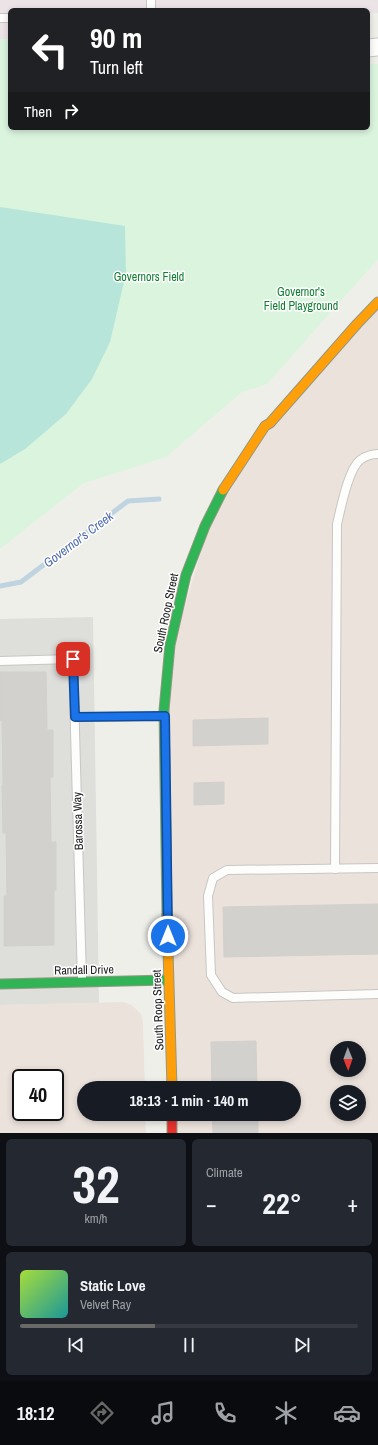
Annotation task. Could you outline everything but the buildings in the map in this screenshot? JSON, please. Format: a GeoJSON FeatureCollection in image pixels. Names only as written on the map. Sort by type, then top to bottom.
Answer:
{"type":"FeatureCollection","features":[{"type":"Feature","properties":{"kind":"street","name":"South Roop Street"},"geometry":{"type":"LineString","coordinates":[[172,1081],[168,980],[165,716],[170,645],[186,575],[205,526],[221,493],[266,426],[378,302]]}},
{"type":"Feature","properties":{"kind":"street","name":"Randall Drive"},"geometry":{"type":"LineString","coordinates":[[0,984],[168,980]]}},
{"type":"Feature","properties":{"kind":"street"},"geometry":{"type":"LineString","coordinates":[[172,1121],[172,1133]]}},
{"type":"Feature","properties":{"kind":"lane"},"geometry":{"type":"LineString","coordinates":[[335,869],[337,524],[351,471],[360,460],[373,454],[378,454]]}},
{"type":"Feature","properties":{"kind":"lane","name":"Barossa Way"},"geometry":{"type":"LineString","coordinates":[[0,661],[73,659],[82,982]]}},
{"type":"Feature","properties":{"kind":"lane"},"geometry":{"type":"LineString","coordinates":[[75,717],[165,716]]}},
{"type":"Feature","properties":{"kind":"lane"},"geometry":{"type":"LineString","coordinates":[[378,868],[226,870],[213,878],[208,896],[211,975],[222,992],[233,998],[378,994]]}},
{"type":"Feature","properties":{"kind":"shaded area"},"geometry":{"type":"Polygon","coordinates":[[[0,0],[378,0],[378,13],[370,13],[370,8],[8,8],[8,39],[0,39],[0,0]]]}},
{"type":"Feature","properties":{"kind":"shaded area"},"geometry":{"type":"Polygon","coordinates":[[[0,207],[125,226],[126,273],[110,342],[92,379],[66,414],[25,449],[0,464],[0,207]]]}},
{"type":"Feature","properties":{"kind":"shaded area"},"geometry":{"type":"Polygon","coordinates":[[[378,308],[378,1133],[172,1133],[172,1121],[301,1121],[301,1081],[172,1081],[168,663],[215,505],[277,415],[378,308]]]}},
{"type":"Feature","properties":{"kind":"shaded area"},"geometry":{"type":"Polygon","coordinates":[[[93,617],[99,1003],[0,1005],[0,619],[93,617]]]}},
{"type":"Feature","properties":{"kind":"shaded area"},"geometry":{"type":"Polygon","coordinates":[[[123,1002],[132,1005],[141,1014],[143,1023],[145,1081],[77,1081],[77,1121],[145,1121],[146,1133],[0,1133],[0,1005],[123,1002]]]}},
{"type":"Feature","properties":{"kind":"green space","name":"Governors Field"},"geometry":{"type":"Polygon","coordinates":[[[0,39],[8,39],[8,130],[370,130],[370,64],[378,64],[378,259],[267,384],[242,392],[166,457],[84,483],[0,549],[0,39]]]}},
{"type":"Feature","properties":{"kind":"waterway","name":"Governor's Creek"},"geometry":{"type":"LineString","coordinates":[[0,586],[21,582],[128,501],[159,499]]}},
{"type":"Feature","properties":{"kind":"traffic: fast"},"geometry":{"type":"LineString","coordinates":[[167,915],[164,710],[170,645],[186,575],[205,526],[223,490]]}},
{"type":"Feature","properties":{"kind":"traffic: fast"},"geometry":{"type":"LineString","coordinates":[[0,984],[168,980]]}},
{"type":"Feature","properties":{"kind":"traffic: slow"},"geometry":{"type":"LineString","coordinates":[[223,490],[265,426],[270,423],[378,302]]}},
{"type":"Feature","properties":{"kind":"traffic: slow"},"geometry":{"type":"LineString","coordinates":[[167,915],[172,1081]]}},
{"type":"Feature","properties":{"kind":"traffic: jam"},"geometry":{"type":"LineString","coordinates":[[172,1121],[172,1133]]}},
{"type":"Feature","properties":{"kind":"route"},"geometry":{"type":"LineString","coordinates":[[73,659],[75,717],[165,716],[168,936]]}},
{"type":"Feature","properties":{"kind":"park label","name":"Governor's Field Playground"},"geometry":{"type":"Point","coordinates":[301,299]}}]}
